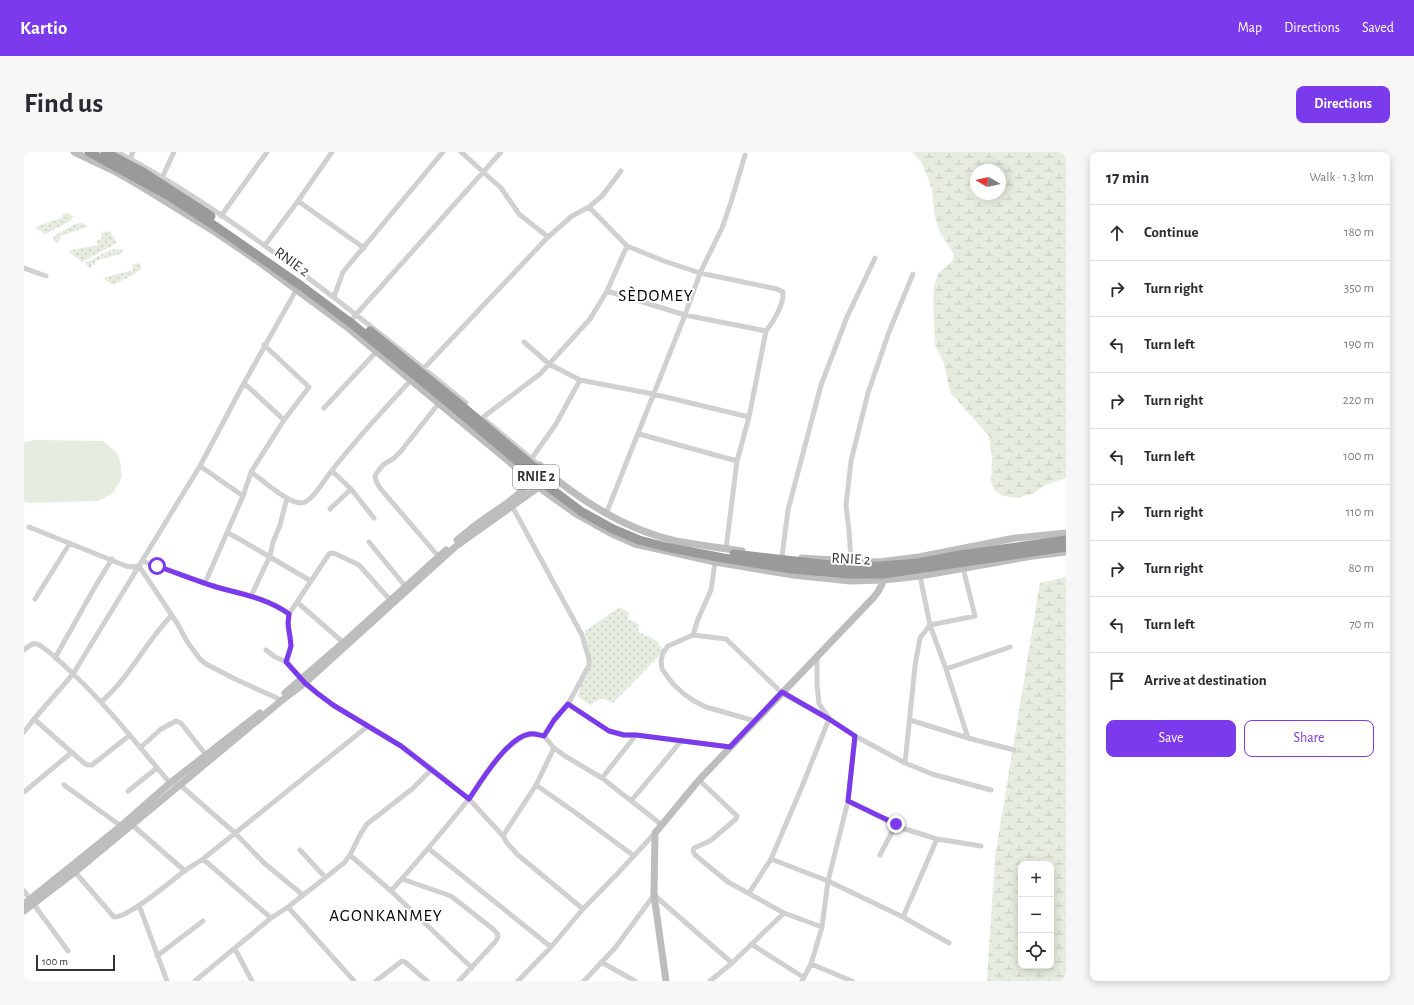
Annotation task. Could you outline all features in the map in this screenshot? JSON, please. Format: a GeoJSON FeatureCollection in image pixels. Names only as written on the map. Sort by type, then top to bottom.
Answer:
{"type":"FeatureCollection","features":[{"type":"Feature","properties":{"kind":"highway","name":"RNIE 2"},"geometry":{"type":"LineString","coordinates":[[89,152],[169,196],[215,226],[350,323],[540,476]]}},
{"type":"Feature","properties":{"kind":"highway","name":"RNIE 2"},"geometry":{"type":"LineString","coordinates":[[105,152],[142,172],[182,197],[279,262],[354,315],[463,407],[582,512],[613,529],[639,540],[666,547],[763,565],[850,574],[883,573],[1066,547]]}},
{"type":"Feature","properties":{"kind":"highway","name":"RNIE 2"},"geometry":{"type":"LineString","coordinates":[[883,573],[918,563],[960,555],[1066,540]]}},
{"type":"Feature","properties":{"kind":"main road"},"geometry":{"type":"LineString","coordinates":[[74,152],[114,171],[177,208],[298,287],[513,465],[540,476],[606,514],[643,531],[669,538],[726,549],[782,556],[879,562],[919,557],[1015,538],[1066,532]]}},
{"type":"Feature","properties":{"kind":"main road"},"geometry":{"type":"LineString","coordinates":[[24,911],[32,901],[170,783],[281,701],[455,548],[512,506],[540,476]]}},
{"type":"Feature","properties":{"kind":"main road"},"geometry":{"type":"LineString","coordinates":[[392,602],[405,586],[438,556],[477,524],[505,505],[540,476]]}},
{"type":"Feature","properties":{"kind":"main road"},"geometry":{"type":"LineString","coordinates":[[540,476],[576,514],[610,534],[635,544],[715,562],[794,575],[843,580],[883,573],[920,576],[1066,552]]}},
{"type":"Feature","properties":{"kind":"main road"},"geometry":{"type":"LineString","coordinates":[[666,981],[654,895],[655,833],[699,780],[874,597],[880,590],[883,573]]}},
{"type":"Feature","properties":{"kind":"main road"},"geometry":{"type":"LineString","coordinates":[[24,904],[32,901],[75,872],[131,824],[180,785],[278,698],[304,681]]}},
{"type":"Feature","properties":{"kind":"street"},"geometry":{"type":"LineString","coordinates":[[117,152],[197,199],[265,245],[424,368],[482,418],[532,458],[540,476]]}},
{"type":"Feature","properties":{"kind":"street"},"geometry":{"type":"LineString","coordinates":[[130,159],[133,152]]}},
{"type":"Feature","properties":{"kind":"street"},"geometry":{"type":"LineString","coordinates":[[162,178],[174,152]]}},
{"type":"Feature","properties":{"kind":"street"},"geometry":{"type":"LineString","coordinates":[[221,216],[267,152]]}},
{"type":"Feature","properties":{"kind":"street"},"geometry":{"type":"LineString","coordinates":[[265,245],[332,152]]}},
{"type":"Feature","properties":{"kind":"street"},"geometry":{"type":"LineString","coordinates":[[334,298],[343,272],[443,152]]}},
{"type":"Feature","properties":{"kind":"street"},"geometry":{"type":"LineString","coordinates":[[461,152],[501,188],[519,214],[548,238]]}},
{"type":"Feature","properties":{"kind":"street"},"geometry":{"type":"LineString","coordinates":[[354,315],[501,152]]}},
{"type":"Feature","properties":{"kind":"street"},"geometry":{"type":"LineString","coordinates":[[606,514],[639,434],[700,273],[722,228],[745,155]]}},
{"type":"Feature","properties":{"kind":"street"},"geometry":{"type":"LineString","coordinates":[[424,368],[548,238],[572,216],[590,207],[602,196],[622,171]]}},
{"type":"Feature","properties":{"kind":"street"},"geometry":{"type":"LineString","coordinates":[[298,201],[364,248]]}},
{"type":"Feature","properties":{"kind":"street"},"geometry":{"type":"LineString","coordinates":[[590,207],[627,246],[664,262],[700,273],[777,289],[783,292],[783,297],[773,324],[766,331],[749,417],[737,461],[726,549]]}},
{"type":"Feature","properties":{"kind":"street"},"geometry":{"type":"LineString","coordinates":[[482,418],[540,374],[590,319],[607,291],[627,246]]}},
{"type":"Feature","properties":{"kind":"street"},"geometry":{"type":"LineString","coordinates":[[782,556],[788,510],[821,385],[847,317],[875,258]]}},
{"type":"Feature","properties":{"kind":"street"},"geometry":{"type":"LineString","coordinates":[[24,268],[46,276]]}},
{"type":"Feature","properties":{"kind":"street"},"geometry":{"type":"LineString","coordinates":[[851,561],[846,505],[851,461],[868,393],[889,332],[912,274]]}},
{"type":"Feature","properties":{"kind":"street"},"geometry":{"type":"LineString","coordinates":[[24,732],[73,674],[200,466],[264,345],[298,287]]}},
{"type":"Feature","properties":{"kind":"street"},"geometry":{"type":"LineString","coordinates":[[607,291],[685,315],[766,331]]}},
{"type":"Feature","properties":{"kind":"street"},"geometry":{"type":"LineString","coordinates":[[524,342],[549,364],[580,380],[654,394],[749,417]]}},
{"type":"Feature","properties":{"kind":"street"},"geometry":{"type":"LineString","coordinates":[[205,583],[243,496],[251,472],[284,420],[309,387],[264,345]]}},
{"type":"Feature","properties":{"kind":"street"},"geometry":{"type":"LineString","coordinates":[[324,408],[376,352]]}},
{"type":"Feature","properties":{"kind":"street"},"geometry":{"type":"LineString","coordinates":[[251,472],[287,498],[297,503],[304,503],[312,496],[411,380]]}},
{"type":"Feature","properties":{"kind":"street"},"geometry":{"type":"LineString","coordinates":[[532,458],[556,424],[580,380]]}},
{"type":"Feature","properties":{"kind":"street"},"geometry":{"type":"LineString","coordinates":[[244,383],[284,420]]}},
{"type":"Feature","properties":{"kind":"street"},"geometry":{"type":"LineString","coordinates":[[438,556],[380,488],[376,481],[376,476],[384,464],[393,459],[401,451],[439,403]]}},
{"type":"Feature","properties":{"kind":"street"},"geometry":{"type":"LineString","coordinates":[[639,434],[737,461]]}},
{"type":"Feature","properties":{"kind":"street"},"geometry":{"type":"LineString","coordinates":[[200,466],[243,496]]}},
{"type":"Feature","properties":{"kind":"street"},"geometry":{"type":"LineString","coordinates":[[332,471],[350,489],[374,518]]}},
{"type":"Feature","properties":{"kind":"street"},"geometry":{"type":"LineString","coordinates":[[330,509],[350,489]]}},
{"type":"Feature","properties":{"kind":"street"},"geometry":{"type":"LineString","coordinates":[[251,596],[270,556],[287,498]]}},
{"type":"Feature","properties":{"kind":"street"},"geometry":{"type":"LineString","coordinates":[[512,506],[582,635],[589,665],[568,704],[554,720],[544,736]]}},
{"type":"Feature","properties":{"kind":"street"},"geometry":{"type":"LineString","coordinates":[[29,527],[112,559],[126,566],[139,566]]}},
{"type":"Feature","properties":{"kind":"street"},"geometry":{"type":"LineString","coordinates":[[227,532],[311,581]]}},
{"type":"Feature","properties":{"kind":"street"},"geometry":{"type":"LineString","coordinates":[[369,542],[405,586]]}},
{"type":"Feature","properties":{"kind":"street"},"geometry":{"type":"LineString","coordinates":[[35,598],[70,543]]}},
{"type":"Feature","properties":{"kind":"street"},"geometry":{"type":"LineString","coordinates":[[286,662],[291,646],[288,623],[289,614],[327,556],[332,553],[359,565],[392,602]]}},
{"type":"Feature","properties":{"kind":"street"},"geometry":{"type":"LineString","coordinates":[[55,658],[92,591],[112,559]]}},
{"type":"Feature","properties":{"kind":"street"},"geometry":{"type":"LineString","coordinates":[[142,561],[205,583],[266,600],[280,607],[289,614]]}},
{"type":"Feature","properties":{"kind":"street"},"geometry":{"type":"LineString","coordinates":[[693,635],[698,619],[711,590],[715,562]]}},
{"type":"Feature","properties":{"kind":"street"},"geometry":{"type":"LineString","coordinates":[[139,566],[200,659],[206,664],[235,679],[278,698]]}},
{"type":"Feature","properties":{"kind":"street"},"geometry":{"type":"LineString","coordinates":[[904,763],[914,674],[920,638],[930,625],[975,616],[963,568]]}},
{"type":"Feature","properties":{"kind":"street"},"geometry":{"type":"LineString","coordinates":[[920,576],[930,625],[968,738]]}},
{"type":"Feature","properties":{"kind":"street"},"geometry":{"type":"LineString","coordinates":[[297,602],[345,644]]}},
{"type":"Feature","properties":{"kind":"street"},"geometry":{"type":"LineString","coordinates":[[101,702],[120,682],[150,640],[172,616]]}},
{"type":"Feature","properties":{"kind":"street"},"geometry":{"type":"LineString","coordinates":[[755,721],[706,707],[694,701],[673,684],[662,669],[661,661],[663,653],[668,646],[693,635],[726,639],[782,692],[855,736],[904,763],[932,774],[991,790]]}},
{"type":"Feature","properties":{"kind":"street"},"geometry":{"type":"LineString","coordinates":[[24,650],[34,644],[38,644],[55,658],[101,702],[170,783],[180,785],[236,833],[264,863],[303,895]]}},
{"type":"Feature","properties":{"kind":"street"},"geometry":{"type":"LineString","coordinates":[[946,669],[1010,647]]}},
{"type":"Feature","properties":{"kind":"street"},"geometry":{"type":"LineString","coordinates":[[266,650],[275,657],[286,662],[304,681],[333,705],[384,734],[432,769],[469,799],[503,836],[518,855],[583,909]]}},
{"type":"Feature","properties":{"kind":"street"},"geometry":{"type":"LineString","coordinates":[[817,657],[817,684],[820,704],[829,719]]}},
{"type":"Feature","properties":{"kind":"street"},"geometry":{"type":"LineString","coordinates":[[568,704],[609,731],[624,735],[682,740],[730,747]]}},
{"type":"Feature","properties":{"kind":"street"},"geometry":{"type":"LineString","coordinates":[[34,719],[71,753],[88,765],[92,764],[130,735]]}},
{"type":"Feature","properties":{"kind":"street"},"geometry":{"type":"LineString","coordinates":[[749,893],[771,859],[829,719]]}},
{"type":"Feature","properties":{"kind":"street"},"geometry":{"type":"LineString","coordinates":[[910,720],[968,738],[1014,750]]}},
{"type":"Feature","properties":{"kind":"street"},"geometry":{"type":"LineString","coordinates":[[140,748],[161,729],[176,721],[181,723],[206,755]]}},
{"type":"Feature","properties":{"kind":"street"},"geometry":{"type":"LineString","coordinates":[[75,872],[114,917],[122,915],[139,905],[204,858],[368,726]]}},
{"type":"Feature","properties":{"kind":"street"},"geometry":{"type":"LineString","coordinates":[[391,891],[402,880],[469,799],[505,750],[522,737],[530,734],[544,736],[554,748],[602,778],[662,824]]}},
{"type":"Feature","properties":{"kind":"street"},"geometry":{"type":"LineString","coordinates":[[602,778],[636,735]]}},
{"type":"Feature","properties":{"kind":"street"},"geometry":{"type":"LineString","coordinates":[[751,944],[803,979],[811,964],[822,926],[828,881],[848,801],[855,736]]}},
{"type":"Feature","properties":{"kind":"street"},"geometry":{"type":"LineString","coordinates":[[632,801],[682,740]]}},
{"type":"Feature","properties":{"kind":"street"},"geometry":{"type":"LineString","coordinates":[[503,836],[536,785],[554,748]]}},
{"type":"Feature","properties":{"kind":"street"},"geometry":{"type":"LineString","coordinates":[[24,792],[71,753]]}},
{"type":"Feature","properties":{"kind":"street"},"geometry":{"type":"LineString","coordinates":[[128,791],[157,768]]}},
{"type":"Feature","properties":{"kind":"street"},"geometry":{"type":"LineString","coordinates":[[195,981],[236,949],[271,918],[288,907],[344,863],[367,824],[412,789],[432,769]]}},
{"type":"Feature","properties":{"kind":"street"},"geometry":{"type":"LineString","coordinates":[[699,780],[737,816],[736,819],[710,841],[694,848],[693,851],[695,855],[719,875],[784,913],[822,926]]}},
{"type":"Feature","properties":{"kind":"street"},"geometry":{"type":"LineString","coordinates":[[64,785],[121,826]]}},
{"type":"Feature","properties":{"kind":"street"},"geometry":{"type":"LineString","coordinates":[[536,785],[576,812],[634,856]]}},
{"type":"Feature","properties":{"kind":"street"},"geometry":{"type":"LineString","coordinates":[[848,801],[902,828],[937,839],[981,846]]}},
{"type":"Feature","properties":{"kind":"street"},"geometry":{"type":"LineString","coordinates":[[131,824],[185,871]]}},
{"type":"Feature","properties":{"kind":"street"},"geometry":{"type":"LineString","coordinates":[[880,855],[896,824]]}},
{"type":"Feature","properties":{"kind":"street"},"geometry":{"type":"LineString","coordinates":[[518,981],[551,947],[583,909],[655,833]]}},
{"type":"Feature","properties":{"kind":"street"},"geometry":{"type":"LineString","coordinates":[[903,917],[937,839]]}},
{"type":"Feature","properties":{"kind":"street"},"geometry":{"type":"LineString","coordinates":[[428,849],[551,947]]}},
{"type":"Feature","properties":{"kind":"street"},"geometry":{"type":"LineString","coordinates":[[300,850],[326,877]]}},
{"type":"Feature","properties":{"kind":"street"},"geometry":{"type":"LineString","coordinates":[[350,855],[391,891],[472,968]]}},
{"type":"Feature","properties":{"kind":"street"},"geometry":{"type":"LineString","coordinates":[[204,858],[271,918]]}},
{"type":"Feature","properties":{"kind":"street"},"geometry":{"type":"LineString","coordinates":[[771,859],[828,881],[903,917],[949,943]]}},
{"type":"Feature","properties":{"kind":"street"},"geometry":{"type":"LineString","coordinates":[[402,880],[451,896],[496,932],[499,938],[458,981]]}},
{"type":"Feature","properties":{"kind":"street"},"geometry":{"type":"LineString","coordinates":[[24,891],[68,951]]}},
{"type":"Feature","properties":{"kind":"street"},"geometry":{"type":"LineString","coordinates":[[584,981],[615,948],[654,895],[732,963]]}},
{"type":"Feature","properties":{"kind":"street"},"geometry":{"type":"LineString","coordinates":[[139,905],[167,981]]}},
{"type":"Feature","properties":{"kind":"street"},"geometry":{"type":"LineString","coordinates":[[288,907],[354,981]]}},
{"type":"Feature","properties":{"kind":"street"},"geometry":{"type":"LineString","coordinates":[[710,981],[732,963],[784,913]]}},
{"type":"Feature","properties":{"kind":"street"},"geometry":{"type":"LineString","coordinates":[[157,956],[203,921]]}},
{"type":"Feature","properties":{"kind":"street"},"geometry":{"type":"LineString","coordinates":[[236,949],[252,981]]}},
{"type":"Feature","properties":{"kind":"street"},"geometry":{"type":"LineString","coordinates":[[376,981],[402,961],[427,981]]}},
{"type":"Feature","properties":{"kind":"street"},"geometry":{"type":"LineString","coordinates":[[601,962],[635,981]]}},
{"type":"Feature","properties":{"kind":"street"},"geometry":{"type":"LineString","coordinates":[[811,964],[852,981]]}},
{"type":"Feature","properties":{"kind":"green space"},"geometry":{"type":"Polygon","coordinates":[[[912,152],[1066,152],[1066,478],[1045,485],[1034,493],[1017,498],[1003,496],[994,490],[991,481],[992,460],[989,436],[950,392],[944,363],[935,345],[933,298],[935,282],[939,273],[953,260],[954,255],[939,230],[934,213],[932,189],[922,163],[912,152]]]}},
{"type":"Feature","properties":{"kind":"green space"},"geometry":{"type":"Polygon","coordinates":[[[67,213],[73,216],[72,220],[45,234],[35,227],[62,218],[63,214],[67,213]]]}},
{"type":"Feature","properties":{"kind":"green space"},"geometry":{"type":"Polygon","coordinates":[[[78,223],[88,226],[60,236],[61,239],[56,243],[53,240],[54,236],[78,223]]]}},
{"type":"Feature","properties":{"kind":"green space"},"geometry":{"type":"Polygon","coordinates":[[[110,231],[117,243],[82,262],[68,251],[98,245],[97,240],[102,239],[101,233],[110,231]]]}},
{"type":"Feature","properties":{"kind":"green space"},"geometry":{"type":"Polygon","coordinates":[[[122,249],[123,253],[95,261],[95,264],[91,266],[91,269],[85,263],[110,250],[122,249]]]}},
{"type":"Feature","properties":{"kind":"green space"},"geometry":{"type":"Polygon","coordinates":[[[139,263],[141,264],[141,269],[113,285],[103,278],[133,270],[132,265],[139,263]]]}},
{"type":"Feature","properties":{"kind":"green space"},"geometry":{"type":"Polygon","coordinates":[[[35,440],[103,441],[117,453],[120,461],[122,476],[119,483],[113,493],[98,501],[24,502],[24,442],[35,440]]]}},
{"type":"Feature","properties":{"kind":"green space"},"geometry":{"type":"Polygon","coordinates":[[[1066,577],[1066,981],[987,981],[995,857],[1040,583],[1066,577]]]}},
{"type":"Feature","properties":{"kind":"green space"},"geometry":{"type":"Polygon","coordinates":[[[620,607],[629,613],[628,619],[639,624],[638,632],[656,640],[664,651],[613,703],[602,698],[590,705],[578,697],[581,684],[591,664],[585,631],[620,607]]]}},
{"type":"Feature","properties":{"kind":"district","name":"SÈDOMEY"},"geometry":{"type":"Point","coordinates":[656,295]}},
{"type":"Feature","properties":{"kind":"district","name":"AGONKANMEY"},"geometry":{"type":"Point","coordinates":[386,915]}},
{"type":"Feature","properties":{"kind":"route"},"geometry":{"type":"LineString","coordinates":[[157,566],[215,586],[266,600],[280,607],[289,614],[288,628],[291,638],[291,646],[286,662],[305,683],[333,705],[384,734],[401,746],[469,799],[505,750],[522,737],[530,734],[544,736],[554,720],[568,704],[609,731],[624,735],[682,740],[730,747],[782,692],[855,736],[848,801],[896,824]]}}]}
